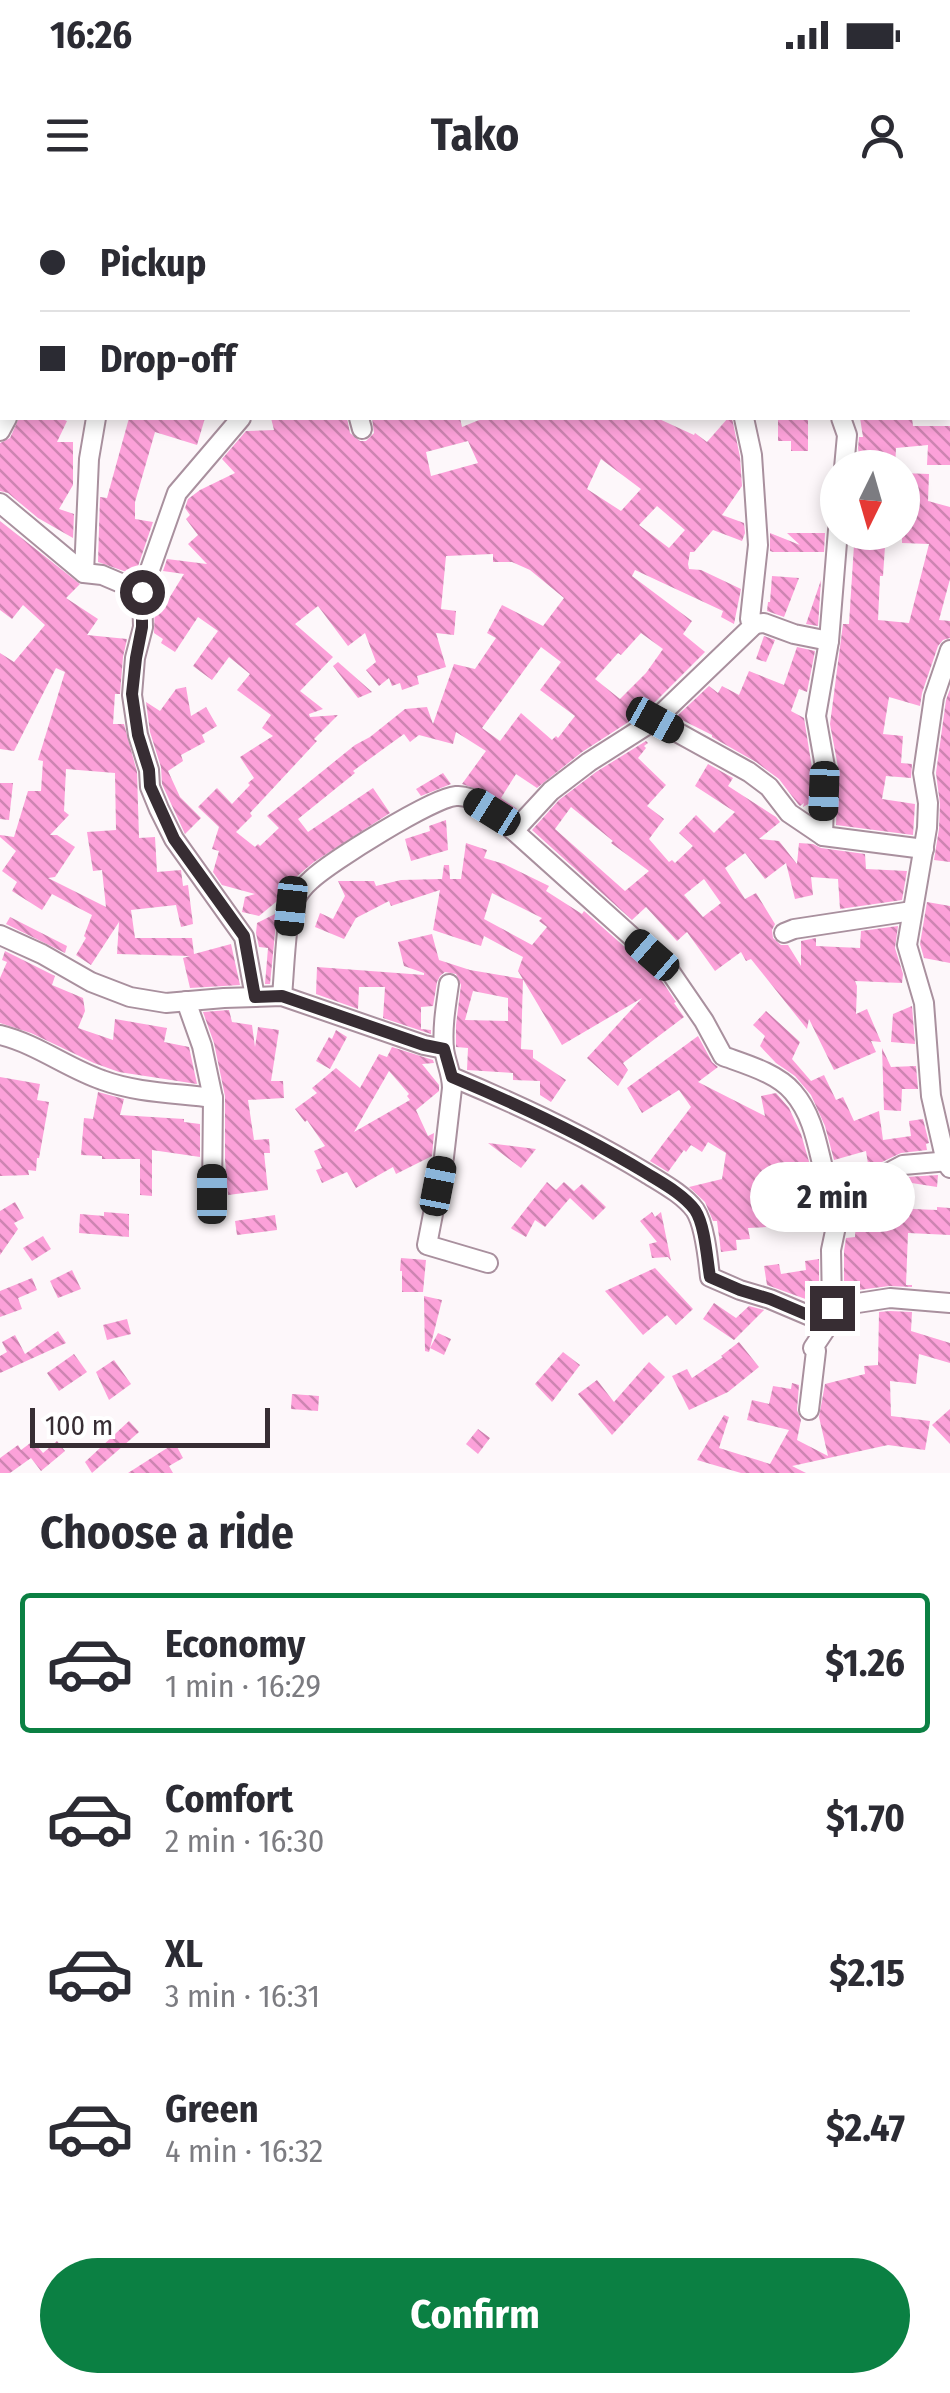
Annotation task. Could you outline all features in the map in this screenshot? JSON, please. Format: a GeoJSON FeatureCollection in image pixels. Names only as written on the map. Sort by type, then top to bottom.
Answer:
{"type":"FeatureCollection","features":[{"type":"Feature","properties":{"kind":"street"},"geometry":{"type":"LineString","coordinates":[[96,420],[88,459],[96,580]]}},
{"type":"Feature","properties":{"kind":"street"},"geometry":{"type":"LineString","coordinates":[[239,420],[178,492],[142,592],[142,627],[132,694],[150,786],[174,839],[244,936],[255,997]]}},
{"type":"Feature","properties":{"kind":"street"},"geometry":{"type":"LineString","coordinates":[[744,420],[752,454],[758,545],[750,619],[755,624]]}},
{"type":"Feature","properties":{"kind":"street"},"geometry":{"type":"LineString","coordinates":[[842,420],[847,436],[846,450]]}},
{"type":"Feature","properties":{"kind":"street"},"geometry":{"type":"LineString","coordinates":[[0,502],[96,580],[142,592]]}},
{"type":"Feature","properties":{"kind":"street"},"geometry":{"type":"LineString","coordinates":[[823,836],[825,767],[816,716],[829,641],[836,550]]}},
{"type":"Feature","properties":{"kind":"street"},"geometry":{"type":"LineString","coordinates":[[514,830],[551,791],[655,720],[755,624],[829,641]]}},
{"type":"Feature","properties":{"kind":"street"},"geometry":{"type":"LineString","coordinates":[[838,1217],[886,1174],[902,1165],[949,1164],[930,1096],[924,1002],[907,946],[924,849],[928,803],[923,773],[934,696],[950,650]]}},
{"type":"Feature","properties":{"kind":"street"},"geometry":{"type":"LineString","coordinates":[[655,720],[749,772],[769,787],[789,813],[823,836],[924,849]]}},
{"type":"Feature","properties":{"kind":"street"},"geometry":{"type":"LineString","coordinates":[[282,996],[291,906],[308,882],[412,815],[454,796],[469,797],[492,812],[669,970],[723,1056],[793,1092],[816,1131],[838,1217],[831,1250],[831,1316],[813,1348],[816,1351],[809,1410]]}},
{"type":"Feature","properties":{"kind":"street"},"geometry":{"type":"LineString","coordinates":[[784,933],[912,911]]}},
{"type":"Feature","properties":{"kind":"street"},"geometry":{"type":"LineString","coordinates":[[0,935],[90,982],[130,996],[166,1003],[282,996],[444,1049]]}},
{"type":"Feature","properties":{"kind":"street"},"geometry":{"type":"LineString","coordinates":[[448,984],[444,1049],[452,1077],[444,1157],[427,1245],[488,1263]]}},
{"type":"Feature","properties":{"kind":"street"},"geometry":{"type":"LineString","coordinates":[[186,1001],[202,1046],[213,1098],[212,1194]]}},
{"type":"Feature","properties":{"kind":"street"},"geometry":{"type":"LineString","coordinates":[[0,1036],[19,1040],[106,1082],[213,1098]]}},
{"type":"Feature","properties":{"kind":"street"},"geometry":{"type":"LineString","coordinates":[[452,1077],[528,1108],[670,1188],[696,1211],[710,1277],[740,1290],[831,1316],[890,1298],[950,1304]]}},
{"type":"Feature","properties":{"kind":"building"},"geometry":{"type":"Polygon","coordinates":[[[18,420],[67,421],[57,442],[73,442],[73,485],[59,509],[74,514],[73,538],[0,491],[0,443],[10,438],[18,420]]]}},
{"type":"Feature","properties":{"kind":"building"},"geometry":{"type":"Polygon","coordinates":[[[128,420],[204,420],[197,445],[155,432],[135,502],[135,519],[153,522],[135,575],[98,562],[100,497],[107,498],[128,420]]]}},
{"type":"Feature","properties":{"kind":"building"},"geometry":{"type":"Polygon","coordinates":[[[272,420],[347,420],[350,433],[366,441],[374,433],[372,420],[460,420],[462,427],[479,420],[661,420],[707,442],[726,420],[732,420],[742,486],[722,515],[744,523],[745,533],[742,541],[713,530],[690,552],[688,564],[689,569],[701,570],[741,589],[734,624],[721,617],[723,611],[635,570],[632,576],[692,621],[683,634],[705,652],[647,710],[582,752],[537,788],[516,774],[501,798],[517,809],[513,813],[485,792],[462,784],[486,751],[456,732],[453,744],[419,735],[410,742],[404,734],[353,771],[298,819],[308,832],[373,788],[390,813],[314,862],[259,916],[242,912],[245,897],[255,894],[222,885],[213,872],[219,851],[212,849],[219,827],[198,807],[217,788],[232,804],[250,785],[254,778],[240,757],[273,736],[262,728],[271,715],[237,690],[250,674],[229,657],[212,680],[193,666],[218,631],[198,617],[175,652],[154,633],[155,600],[165,605],[184,574],[163,571],[167,559],[207,564],[188,544],[198,535],[186,519],[190,515],[185,508],[188,499],[235,473],[222,459],[246,431],[274,430],[272,420]],[[468,441],[426,452],[431,476],[478,463],[468,441]],[[601,459],[587,489],[621,511],[641,489],[601,459]],[[657,506],[639,525],[669,548],[685,530],[657,506]],[[493,554],[446,556],[441,609],[456,611],[454,635],[436,633],[446,667],[417,676],[419,684],[402,690],[400,683],[392,686],[389,678],[379,686],[366,670],[376,662],[365,633],[348,646],[318,606],[295,624],[333,657],[300,691],[323,709],[309,714],[310,717],[338,715],[236,832],[255,847],[279,828],[267,816],[405,709],[427,707],[433,724],[454,664],[475,669],[496,638],[487,633],[502,605],[543,626],[564,598],[530,570],[512,562],[493,562],[493,554]],[[641,633],[595,679],[620,699],[663,649],[641,633]],[[541,647],[482,728],[500,741],[521,713],[552,740],[558,738],[575,716],[540,690],[561,662],[541,647]]]}},
{"type":"Feature","properties":{"kind":"building"},"geometry":{"type":"Polygon","coordinates":[[[778,420],[808,420],[808,451],[791,451],[791,441],[778,441],[778,420]]]}},
{"type":"Feature","properties":{"kind":"building"},"geometry":{"type":"Polygon","coordinates":[[[860,420],[912,420],[913,426],[950,426],[950,465],[927,465],[928,445],[858,450],[859,437],[863,437],[860,420]]]}},
{"type":"Feature","properties":{"kind":"building"},"geometry":{"type":"Polygon","coordinates":[[[920,474],[929,474],[928,501],[950,507],[950,579],[939,620],[950,621],[950,638],[938,646],[920,706],[889,697],[883,734],[903,736],[901,763],[912,764],[911,778],[886,776],[882,799],[915,804],[913,835],[836,825],[838,767],[830,724],[843,624],[849,624],[854,550],[885,550],[878,620],[909,623],[929,544],[920,544],[920,474]]]}},
{"type":"Feature","properties":{"kind":"building"},"geometry":{"type":"Polygon","coordinates":[[[0,521],[80,584],[66,598],[98,619],[87,635],[127,639],[113,724],[124,724],[137,772],[139,838],[155,837],[157,872],[181,870],[183,886],[188,885],[193,924],[181,927],[176,905],[131,910],[135,938],[192,938],[194,954],[231,944],[240,985],[190,988],[183,958],[190,956],[117,954],[119,922],[91,965],[76,955],[92,915],[52,894],[42,910],[12,891],[17,882],[2,871],[16,851],[0,835],[14,837],[28,791],[41,791],[43,761],[38,760],[65,672],[56,668],[14,751],[0,749],[0,653],[14,662],[45,625],[23,605],[12,619],[0,610],[0,521]],[[66,769],[64,811],[69,815],[50,835],[57,835],[75,847],[55,877],[48,878],[106,907],[102,870],[93,871],[87,832],[116,830],[115,773],[66,769]]]}},
{"type":"Feature","properties":{"kind":"building"},"geometry":{"type":"Polygon","coordinates":[[[770,533],[800,545],[787,533],[820,533],[820,550],[824,550],[824,552],[770,551],[770,533]]]}},
{"type":"Feature","properties":{"kind":"building"},"geometry":{"type":"Polygon","coordinates":[[[772,576],[799,578],[784,617],[767,611],[772,576]]]}},
{"type":"Feature","properties":{"kind":"building"},"geometry":{"type":"Polygon","coordinates":[[[821,580],[818,626],[806,624],[821,580]]]}},
{"type":"Feature","properties":{"kind":"building"},"geometry":{"type":"Polygon","coordinates":[[[764,636],[775,640],[766,662],[756,659],[764,636]]]}},
{"type":"Feature","properties":{"kind":"building"},"geometry":{"type":"Polygon","coordinates":[[[797,647],[815,651],[807,692],[799,689],[791,711],[804,718],[812,768],[812,802],[803,807],[804,803],[800,806],[779,779],[756,762],[676,717],[709,686],[718,693],[722,686],[739,695],[749,671],[784,685],[797,647]]]}},
{"type":"Feature","properties":{"kind":"building"},"geometry":{"type":"Polygon","coordinates":[[[338,662],[372,692],[358,698],[333,666],[338,662]]]}},
{"type":"Feature","properties":{"kind":"building"},"geometry":{"type":"Polygon","coordinates":[[[186,687],[191,716],[206,707],[217,726],[202,735],[205,742],[181,755],[183,761],[168,771],[180,797],[201,818],[185,834],[162,784],[146,702],[160,711],[176,689],[186,687]]]}},
{"type":"Feature","properties":{"kind":"building"},"geometry":{"type":"Polygon","coordinates":[[[950,689],[950,862],[934,860],[940,804],[936,773],[950,689]]]}},
{"type":"Feature","properties":{"kind":"building"},"geometry":{"type":"Polygon","coordinates":[[[648,743],[638,758],[666,785],[647,806],[664,819],[649,839],[669,862],[675,863],[693,846],[679,833],[696,815],[714,833],[735,812],[695,786],[708,764],[733,778],[728,786],[776,817],[780,822],[759,839],[779,841],[797,864],[799,843],[865,854],[866,869],[907,871],[902,900],[840,909],[838,879],[811,877],[813,895],[795,899],[786,863],[765,879],[745,853],[725,868],[745,899],[756,893],[775,924],[773,938],[788,945],[801,966],[801,941],[816,938],[816,946],[860,948],[861,931],[898,926],[895,948],[902,983],[855,981],[856,1014],[867,1009],[881,1042],[871,1041],[876,1052],[834,1070],[809,1019],[807,1029],[751,959],[746,961],[741,952],[715,971],[687,932],[677,941],[646,907],[632,920],[532,830],[559,800],[596,772],[648,743]],[[571,807],[555,829],[625,891],[649,871],[611,843],[571,807]],[[704,879],[684,895],[703,917],[721,903],[704,879]]]}},
{"type":"Feature","properties":{"kind":"building"},"geometry":{"type":"Polygon","coordinates":[[[443,773],[451,784],[421,796],[416,789],[443,773]]]}},
{"type":"Feature","properties":{"kind":"building"},"geometry":{"type":"Polygon","coordinates":[[[0,783],[13,783],[9,820],[0,819],[0,783]]]}},
{"type":"Feature","properties":{"kind":"building"},"geometry":{"type":"Polygon","coordinates":[[[446,820],[448,850],[411,861],[405,839],[430,831],[429,826],[446,820]]]}},
{"type":"Feature","properties":{"kind":"building"},"geometry":{"type":"Polygon","coordinates":[[[466,843],[487,850],[484,858],[549,886],[546,891],[582,914],[584,911],[660,978],[684,1017],[623,1063],[628,1070],[618,1086],[587,1058],[642,998],[562,1045],[518,971],[523,957],[484,936],[481,946],[433,930],[440,890],[391,906],[389,901],[356,918],[344,939],[315,927],[320,913],[333,919],[345,896],[338,881],[374,881],[376,886],[401,880],[442,879],[444,865],[449,865],[450,879],[461,879],[466,843]],[[492,893],[484,919],[532,945],[547,927],[539,921],[542,918],[492,893]]]}},
{"type":"Feature","properties":{"kind":"building"},"geometry":{"type":"Polygon","coordinates":[[[927,902],[950,906],[950,963],[924,958],[920,944],[927,902]]]}},
{"type":"Feature","properties":{"kind":"building"},"geometry":{"type":"Polygon","coordinates":[[[277,913],[270,984],[265,984],[268,948],[259,947],[257,923],[277,913]]]}},
{"type":"Feature","properties":{"kind":"building"},"geometry":{"type":"Polygon","coordinates":[[[10,917],[67,946],[65,953],[6,924],[10,917]]]}},
{"type":"Feature","properties":{"kind":"building"},"geometry":{"type":"Polygon","coordinates":[[[432,934],[439,960],[523,979],[521,1049],[533,1050],[533,1058],[566,1080],[551,1102],[540,1095],[540,1081],[513,1080],[513,1073],[467,1070],[468,1048],[456,1047],[461,985],[456,974],[445,972],[440,976],[433,1006],[421,1007],[421,1029],[431,1030],[431,1034],[383,1018],[385,987],[359,987],[358,1009],[316,994],[317,967],[424,975],[404,966],[398,942],[432,934]],[[473,991],[465,1020],[508,1021],[508,998],[473,991]]]}},
{"type":"Feature","properties":{"kind":"building"},"geometry":{"type":"Polygon","coordinates":[[[5,951],[55,976],[52,985],[83,998],[85,1011],[78,1028],[113,1040],[115,1019],[167,1028],[164,1042],[189,1047],[197,1084],[119,1072],[0,1023],[0,978],[7,962],[2,960],[5,951]]]}},
{"type":"Feature","properties":{"kind":"building"},"geometry":{"type":"Polygon","coordinates":[[[912,1006],[915,1044],[891,1042],[893,1014],[912,1006]]]}},
{"type":"Feature","properties":{"kind":"building"},"geometry":{"type":"Polygon","coordinates":[[[229,1010],[232,1022],[252,1025],[255,1047],[258,1027],[279,1030],[271,1081],[283,1081],[284,1098],[248,1100],[254,1140],[269,1139],[270,1153],[264,1153],[268,1190],[228,1195],[225,1096],[203,1012],[229,1010]]]}},
{"type":"Feature","properties":{"kind":"building"},"geometry":{"type":"Polygon","coordinates":[[[766,1011],[800,1042],[792,1059],[811,1081],[824,1075],[836,1100],[843,1097],[854,1121],[879,1111],[883,1140],[911,1136],[909,1121],[923,1119],[927,1150],[901,1153],[868,1164],[866,1151],[834,1160],[811,1095],[760,1046],[765,1036],[753,1025],[766,1011]]]}},
{"type":"Feature","properties":{"kind":"building"},"geometry":{"type":"Polygon","coordinates":[[[336,1030],[347,1037],[330,1069],[316,1061],[336,1030]]]}},
{"type":"Feature","properties":{"kind":"building"},"geometry":{"type":"Polygon","coordinates":[[[698,1036],[718,1067],[698,1082],[765,1116],[761,1096],[776,1093],[789,1108],[801,1134],[824,1224],[748,1228],[750,1239],[736,1240],[737,1250],[721,1252],[717,1221],[713,1221],[705,1202],[689,1187],[722,1179],[726,1153],[708,1142],[702,1152],[691,1145],[668,1172],[650,1161],[691,1107],[679,1090],[642,1113],[627,1088],[698,1036]]]}},
{"type":"Feature","properties":{"kind":"building"},"geometry":{"type":"Polygon","coordinates":[[[392,1047],[433,1060],[434,1063],[422,1064],[439,1085],[439,1091],[416,1110],[428,1136],[434,1133],[432,1156],[396,1174],[393,1167],[356,1188],[347,1172],[322,1183],[316,1170],[322,1168],[314,1151],[325,1146],[295,1109],[317,1093],[312,1088],[336,1068],[360,1088],[379,1054],[387,1057],[392,1047]],[[389,1071],[354,1132],[410,1100],[389,1071]]]}},
{"type":"Feature","properties":{"kind":"building"},"geometry":{"type":"Polygon","coordinates":[[[882,1048],[891,1067],[916,1066],[918,1089],[902,1089],[901,1111],[884,1110],[882,1048]]]}},
{"type":"Feature","properties":{"kind":"building"},"geometry":{"type":"Polygon","coordinates":[[[0,1077],[40,1084],[37,1100],[49,1102],[36,1171],[28,1170],[29,1175],[0,1176],[0,1077]]]}},
{"type":"Feature","properties":{"kind":"building"},"geometry":{"type":"Polygon","coordinates":[[[98,1092],[124,1099],[120,1115],[184,1119],[200,1124],[200,1157],[152,1150],[152,1196],[140,1195],[140,1159],[81,1155],[84,1118],[93,1119],[98,1092]]]}},
{"type":"Feature","properties":{"kind":"building"},"geometry":{"type":"Polygon","coordinates":[[[488,1143],[536,1149],[521,1168],[488,1143]]]}},
{"type":"Feature","properties":{"kind":"building"},"geometry":{"type":"Polygon","coordinates":[[[938,1175],[937,1187],[899,1181],[907,1177],[938,1175]]]}},
{"type":"Feature","properties":{"kind":"building"},"geometry":{"type":"Polygon","coordinates":[[[547,1182],[556,1190],[564,1182],[574,1191],[582,1184],[606,1207],[593,1220],[570,1198],[545,1227],[535,1220],[526,1237],[511,1228],[547,1182]]]}},
{"type":"Feature","properties":{"kind":"building"},"geometry":{"type":"Polygon","coordinates":[[[15,1202],[24,1218],[14,1223],[18,1229],[0,1255],[0,1211],[15,1202]]]}},
{"type":"Feature","properties":{"kind":"building"},"geometry":{"type":"Polygon","coordinates":[[[867,1207],[950,1208],[950,1235],[908,1233],[906,1285],[912,1287],[844,1292],[846,1238],[855,1237],[856,1222],[863,1222],[867,1207]]]}},
{"type":"Feature","properties":{"kind":"building"},"geometry":{"type":"Polygon","coordinates":[[[104,1212],[129,1214],[129,1237],[79,1233],[80,1214],[104,1216],[104,1212]]]}},
{"type":"Feature","properties":{"kind":"building"},"geometry":{"type":"Polygon","coordinates":[[[652,1212],[655,1217],[661,1212],[671,1261],[668,1257],[652,1258],[649,1244],[657,1242],[640,1221],[652,1212]]]}},
{"type":"Feature","properties":{"kind":"building"},"geometry":{"type":"Polygon","coordinates":[[[275,1215],[277,1230],[237,1235],[235,1221],[275,1215]]]}},
{"type":"Feature","properties":{"kind":"building"},"geometry":{"type":"Polygon","coordinates":[[[43,1236],[51,1249],[32,1261],[23,1248],[43,1236]]]}},
{"type":"Feature","properties":{"kind":"building"},"geometry":{"type":"Polygon","coordinates":[[[401,1258],[426,1260],[423,1292],[402,1292],[401,1258]]]}},
{"type":"Feature","properties":{"kind":"building"},"geometry":{"type":"Polygon","coordinates":[[[819,1259],[819,1303],[767,1285],[764,1266],[779,1264],[781,1274],[806,1270],[805,1261],[819,1259]]]}},
{"type":"Feature","properties":{"kind":"building"},"geometry":{"type":"Polygon","coordinates":[[[655,1268],[693,1309],[676,1325],[667,1315],[643,1335],[605,1291],[655,1268]]]}},
{"type":"Feature","properties":{"kind":"building"},"geometry":{"type":"Polygon","coordinates":[[[72,1270],[81,1289],[58,1298],[50,1281],[72,1270]]]}},
{"type":"Feature","properties":{"kind":"building"},"geometry":{"type":"Polygon","coordinates":[[[32,1278],[37,1290],[18,1298],[22,1309],[0,1317],[0,1291],[32,1278]]]}},
{"type":"Feature","properties":{"kind":"building"},"geometry":{"type":"Polygon","coordinates":[[[424,1296],[442,1300],[429,1352],[425,1351],[424,1296]]]}},
{"type":"Feature","properties":{"kind":"building"},"geometry":{"type":"Polygon","coordinates":[[[714,1303],[736,1318],[749,1306],[764,1310],[734,1340],[703,1319],[714,1303]]]}},
{"type":"Feature","properties":{"kind":"building"},"geometry":{"type":"Polygon","coordinates":[[[879,1312],[912,1312],[911,1331],[950,1343],[950,1363],[919,1354],[916,1384],[890,1381],[891,1416],[930,1421],[925,1450],[888,1445],[792,1466],[806,1473],[741,1473],[697,1460],[724,1415],[729,1417],[719,1448],[770,1464],[789,1430],[747,1420],[752,1400],[769,1404],[773,1386],[791,1389],[792,1383],[799,1385],[797,1410],[801,1420],[797,1440],[828,1456],[819,1417],[825,1384],[865,1374],[864,1366],[878,1365],[879,1312]]]}},
{"type":"Feature","properties":{"kind":"building"},"geometry":{"type":"Polygon","coordinates":[[[127,1319],[131,1334],[107,1340],[103,1325],[127,1319]]]}},
{"type":"Feature","properties":{"kind":"building"},"geometry":{"type":"Polygon","coordinates":[[[58,1331],[66,1343],[0,1373],[0,1356],[7,1352],[2,1342],[15,1335],[25,1354],[58,1331]]]}},
{"type":"Feature","properties":{"kind":"building"},"geometry":{"type":"Polygon","coordinates":[[[438,1333],[451,1339],[444,1355],[430,1348],[438,1333]]]}},
{"type":"Feature","properties":{"kind":"building"},"geometry":{"type":"Polygon","coordinates":[[[739,1342],[759,1367],[728,1392],[689,1410],[672,1376],[687,1369],[692,1378],[739,1342]]]}},
{"type":"Feature","properties":{"kind":"building"},"geometry":{"type":"Polygon","coordinates":[[[563,1352],[580,1365],[552,1402],[535,1384],[563,1352]]]}},
{"type":"Feature","properties":{"kind":"building"},"geometry":{"type":"Polygon","coordinates":[[[74,1354],[87,1372],[59,1391],[47,1373],[74,1354]]]}},
{"type":"Feature","properties":{"kind":"building"},"geometry":{"type":"Polygon","coordinates":[[[114,1360],[131,1384],[109,1400],[96,1372],[114,1360]]]}},
{"type":"Feature","properties":{"kind":"building"},"geometry":{"type":"Polygon","coordinates":[[[649,1362],[665,1377],[612,1435],[578,1394],[597,1380],[614,1402],[649,1362]]]}},
{"type":"Feature","properties":{"kind":"building"},"geometry":{"type":"Polygon","coordinates":[[[292,1394],[319,1396],[318,1411],[291,1409],[292,1394]]]}},
{"type":"Feature","properties":{"kind":"building"},"geometry":{"type":"Polygon","coordinates":[[[950,1409],[950,1444],[932,1425],[950,1409]]]}},
{"type":"Feature","properties":{"kind":"building"},"geometry":{"type":"Polygon","coordinates":[[[129,1421],[139,1432],[92,1473],[85,1462],[129,1421]]]}},
{"type":"Feature","properties":{"kind":"building"},"geometry":{"type":"Polygon","coordinates":[[[478,1429],[490,1438],[478,1454],[466,1444],[478,1429]]]}},
{"type":"Feature","properties":{"kind":"building"},"geometry":{"type":"Polygon","coordinates":[[[33,1441],[43,1453],[57,1441],[65,1451],[41,1471],[31,1458],[10,1473],[0,1473],[0,1458],[18,1445],[21,1450],[33,1441]]]}},
{"type":"Feature","properties":{"kind":"building"},"geometry":{"type":"Polygon","coordinates":[[[175,1443],[183,1458],[169,1466],[173,1473],[128,1473],[175,1443]]]}},
{"type":"Feature","properties":{"kind":"route"},"geometry":{"type":"LineString","coordinates":[[142,592],[142,627],[132,694],[150,786],[174,839],[244,936],[255,997],[282,996],[444,1049],[452,1077],[528,1108],[670,1188],[696,1211],[710,1277],[829,1324],[832,1308]]}}]}
